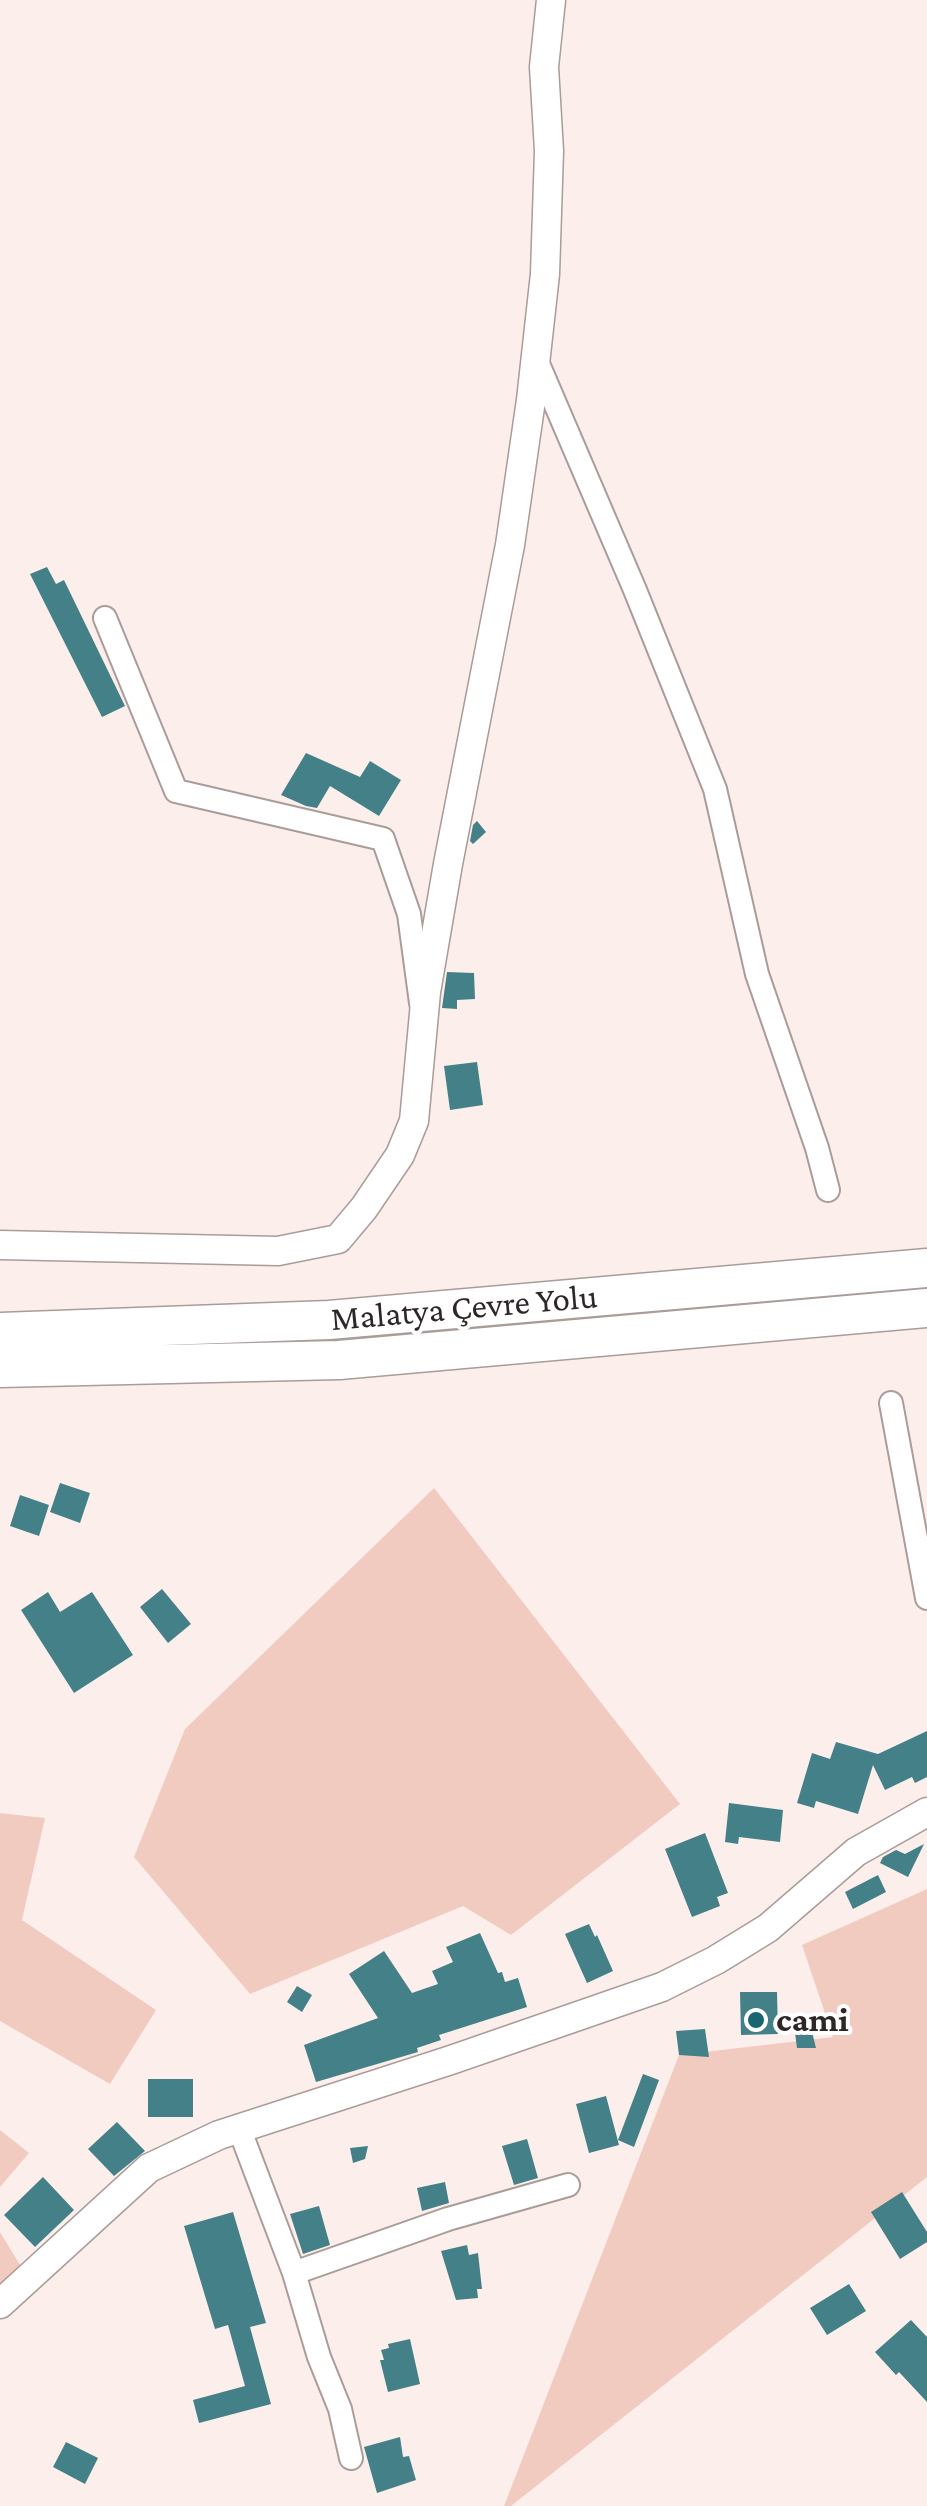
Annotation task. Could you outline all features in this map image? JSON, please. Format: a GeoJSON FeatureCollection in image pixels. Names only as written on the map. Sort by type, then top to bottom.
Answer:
{"type":"FeatureCollection","features":[{"type":"Feature","properties":{"kind":"highway","name":"Malatya Çevre Yolu"},"geometry":{"type":"LineString","coordinates":[[0,1332],[329,1320],[927,1268]]}},
{"type":"Feature","properties":{"kind":"highway","name":"Malatya Çevre Yolu"},"geometry":{"type":"LineString","coordinates":[[0,1368],[339,1360],[927,1308]]}},
{"type":"Feature","properties":{"kind":"street"},"geometry":{"type":"LineString","coordinates":[[0,1245],[278,1251],[338,1238],[400,1155],[414,1121],[423,1016],[448,864],[510,545],[536,359],[544,274],[549,151],[544,67],[551,0]]}},
{"type":"Feature","properties":{"kind":"street"},"geometry":{"type":"LineString","coordinates":[[536,359],[715,788],[757,974],[828,1190]]}},
{"type":"Feature","properties":{"kind":"street"},"geometry":{"type":"LineString","coordinates":[[105,618],[176,791],[383,839],[409,914],[423,1016]]}},
{"type":"Feature","properties":{"kind":"street"},"geometry":{"type":"LineString","coordinates":[[890,1403],[927,1598]]}},
{"type":"Feature","properties":{"kind":"street"},"geometry":{"type":"LineString","coordinates":[[0,2304],[148,2168],[238,2128],[662,1987],[768,1928],[856,1852],[927,1812]]}},
{"type":"Feature","properties":{"kind":"street"},"geometry":{"type":"LineString","coordinates":[[238,2128],[294,2273],[319,2356],[340,2408],[351,2458]]}},
{"type":"Feature","properties":{"kind":"street"},"geometry":{"type":"LineString","coordinates":[[294,2273],[448,2220],[568,2185]]}},
{"type":"Feature","properties":{"kind":"shaded area"},"geometry":{"type":"Polygon","coordinates":[[[434,1488],[680,1804],[511,1935],[463,1906],[250,1994],[134,1857],[185,1729],[434,1488]]]}},
{"type":"Feature","properties":{"kind":"shaded area"},"geometry":{"type":"Polygon","coordinates":[[[0,1813],[45,1818],[22,1920],[156,2010],[110,2084],[0,2021],[0,1813]]]}},
{"type":"Feature","properties":{"kind":"shaded area"},"geometry":{"type":"Polygon","coordinates":[[[927,1889],[927,2177],[511,2506],[504,2506],[679,2055],[833,2037],[802,1945],[927,1889]]]}},
{"type":"Feature","properties":{"kind":"shaded area"},"geometry":{"type":"Polygon","coordinates":[[[0,2130],[29,2153],[0,2187],[0,2130]]]}},
{"type":"Feature","properties":{"kind":"shaded area"},"geometry":{"type":"Polygon","coordinates":[[[0,2232],[28,2278],[0,2311],[0,2232]]]}},
{"type":"Feature","properties":{"kind":"building"},"geometry":{"type":"Polygon","coordinates":[[[47,567],[56,584],[64,580],[125,706],[102,717],[30,574],[47,567]]]}},
{"type":"Feature","properties":{"kind":"building"},"geometry":{"type":"Polygon","coordinates":[[[306,753],[360,777],[370,761],[401,780],[379,816],[330,786],[317,808],[306,806],[281,795],[306,753]]]}},
{"type":"Feature","properties":{"kind":"building"},"geometry":{"type":"Polygon","coordinates":[[[477,821],[486,832],[473,844],[470,841],[477,821]]]}},
{"type":"Feature","properties":{"kind":"building"},"geometry":{"type":"Polygon","coordinates":[[[447,972],[474,973],[475,999],[457,1000],[457,1009],[442,1008],[447,972]]]}},
{"type":"Feature","properties":{"kind":"building"},"geometry":{"type":"Polygon","coordinates":[[[477,1062],[483,1105],[450,1110],[444,1066],[477,1062]]]}},
{"type":"Feature","properties":{"kind":"building"},"geometry":{"type":"Polygon","coordinates":[[[60,1483],[90,1493],[80,1523],[50,1512],[60,1483]]]}},
{"type":"Feature","properties":{"kind":"building"},"geometry":{"type":"Polygon","coordinates":[[[20,1495],[49,1505],[39,1536],[10,1526],[20,1495]]]}},
{"type":"Feature","properties":{"kind":"building"},"geometry":{"type":"Polygon","coordinates":[[[162,1589],[191,1624],[168,1643],[140,1607],[162,1589]]]}},
{"type":"Feature","properties":{"kind":"building"},"geometry":{"type":"Polygon","coordinates":[[[48,1592],[60,1612],[92,1592],[133,1655],[74,1693],[21,1610],[48,1592]]]}},
{"type":"Feature","properties":{"kind":"building"},"geometry":{"type":"Polygon","coordinates":[[[927,1731],[927,1777],[915,1783],[912,1777],[885,1790],[873,1765],[858,1814],[816,1801],[814,1808],[797,1803],[812,1753],[830,1759],[836,1742],[878,1754],[927,1731]]]}},
{"type":"Feature","properties":{"kind":"building"},"geometry":{"type":"Polygon","coordinates":[[[729,1803],[783,1810],[780,1842],[739,1837],[738,1844],[725,1842],[729,1803]]]}},
{"type":"Feature","properties":{"kind":"building"},"geometry":{"type":"Polygon","coordinates":[[[705,1833],[728,1893],[717,1897],[720,1906],[692,1917],[665,1849],[705,1833]]]}},
{"type":"Feature","properties":{"kind":"building"},"geometry":{"type":"Polygon","coordinates":[[[924,1844],[908,1877],[880,1863],[896,1850],[905,1854],[924,1844]]]}},
{"type":"Feature","properties":{"kind":"building"},"geometry":{"type":"Polygon","coordinates":[[[878,1875],[886,1892],[853,1909],[845,1892],[878,1875]]]}},
{"type":"Feature","properties":{"kind":"building"},"geometry":{"type":"Polygon","coordinates":[[[589,1924],[613,1971],[587,1983],[565,1934],[589,1924]]]}},
{"type":"Feature","properties":{"kind":"building"},"geometry":{"type":"Polygon","coordinates":[[[480,1933],[505,1982],[518,1978],[527,2007],[439,2035],[441,2040],[417,2048],[418,2052],[316,2082],[304,2045],[378,2018],[349,1974],[384,1951],[412,1993],[438,1984],[432,1971],[453,1962],[446,1947],[480,1933]]]}},
{"type":"Feature","properties":{"kind":"building"},"geometry":{"type":"Polygon","coordinates":[[[297,1986],[312,1995],[302,2012],[287,2002],[297,1986]]]}},
{"type":"Feature","properties":{"kind":"building","name":"cami"},"geometry":{"type":"Polygon","coordinates":[[[740,1992],[777,1992],[778,2034],[741,2035],[740,1992]]]}},
{"type":"Feature","properties":{"kind":"building"},"geometry":{"type":"Polygon","coordinates":[[[810,2024],[816,2048],[797,2048],[794,2025],[810,2024]]]}},
{"type":"Feature","properties":{"kind":"building"},"geometry":{"type":"Polygon","coordinates":[[[705,2029],[709,2057],[679,2055],[676,2031],[705,2029]]]}},
{"type":"Feature","properties":{"kind":"building"},"geometry":{"type":"Polygon","coordinates":[[[643,2074],[659,2080],[634,2147],[618,2140],[643,2074]]]}},
{"type":"Feature","properties":{"kind":"building"},"geometry":{"type":"Polygon","coordinates":[[[148,2079],[193,2079],[193,2117],[148,2117],[148,2079]]]}},
{"type":"Feature","properties":{"kind":"building"},"geometry":{"type":"Polygon","coordinates":[[[606,2096],[619,2145],[589,2153],[576,2104],[606,2096]]]}},
{"type":"Feature","properties":{"kind":"building"},"geometry":{"type":"Polygon","coordinates":[[[117,2122],[145,2151],[114,2176],[88,2149],[117,2122]]]}},
{"type":"Feature","properties":{"kind":"building"},"geometry":{"type":"Polygon","coordinates":[[[527,2139],[538,2178],[514,2185],[502,2146],[527,2139]]]}},
{"type":"Feature","properties":{"kind":"building"},"geometry":{"type":"Polygon","coordinates":[[[368,2146],[365,2159],[353,2163],[350,2148],[368,2146]]]}},
{"type":"Feature","properties":{"kind":"building"},"geometry":{"type":"Polygon","coordinates":[[[43,2177],[74,2210],[35,2247],[4,2215],[43,2177]]]}},
{"type":"Feature","properties":{"kind":"building"},"geometry":{"type":"Polygon","coordinates":[[[445,2182],[449,2203],[422,2211],[417,2188],[445,2182]]]}},
{"type":"Feature","properties":{"kind":"building"},"geometry":{"type":"Polygon","coordinates":[[[902,2192],[927,2232],[927,2242],[900,2259],[871,2212],[902,2192]]]}},
{"type":"Feature","properties":{"kind":"building"},"geometry":{"type":"Polygon","coordinates":[[[319,2206],[330,2245],[303,2254],[290,2214],[319,2206]]]}},
{"type":"Feature","properties":{"kind":"building"},"geometry":{"type":"Polygon","coordinates":[[[233,2212],[266,2323],[250,2327],[271,2404],[199,2423],[193,2400],[245,2386],[228,2325],[215,2329],[184,2226],[233,2212]]]}},
{"type":"Feature","properties":{"kind":"building"},"geometry":{"type":"Polygon","coordinates":[[[467,2245],[469,2255],[478,2253],[482,2289],[477,2289],[478,2298],[456,2300],[441,2251],[467,2245]]]}},
{"type":"Feature","properties":{"kind":"building"},"geometry":{"type":"Polygon","coordinates":[[[849,2284],[866,2311],[827,2335],[810,2308],[849,2284]]]}},
{"type":"Feature","properties":{"kind":"building"},"geometry":{"type":"Polygon","coordinates":[[[911,2320],[927,2337],[927,2402],[875,2352],[911,2320]]]}},
{"type":"Feature","properties":{"kind":"building"},"geometry":{"type":"Polygon","coordinates":[[[410,2339],[420,2384],[388,2392],[381,2350],[389,2348],[388,2344],[410,2339]]]}},
{"type":"Feature","properties":{"kind":"building"},"geometry":{"type":"Polygon","coordinates":[[[400,2437],[403,2457],[409,2456],[416,2480],[377,2493],[364,2447],[400,2437]]]}},
{"type":"Feature","properties":{"kind":"building"},"geometry":{"type":"Polygon","coordinates":[[[66,2442],[98,2458],[85,2484],[53,2467],[66,2442]]]}},
{"type":"Feature","properties":{"kind":"place","name":"cami"},"geometry":{"type":"Point","coordinates":[756,2020]}}]}
